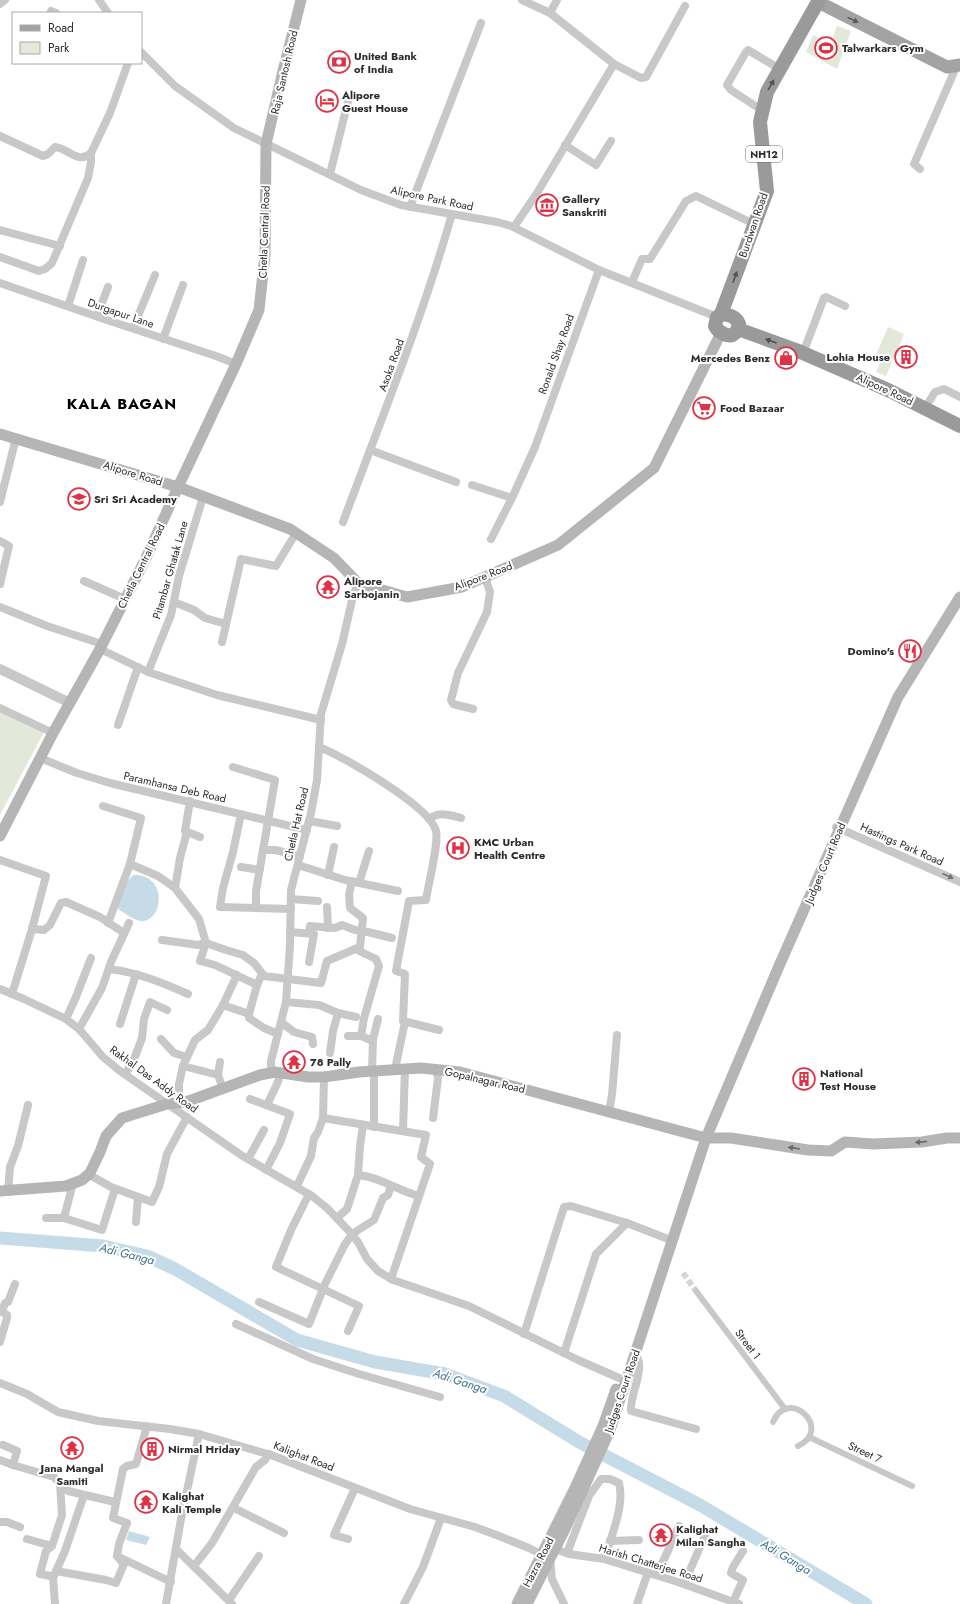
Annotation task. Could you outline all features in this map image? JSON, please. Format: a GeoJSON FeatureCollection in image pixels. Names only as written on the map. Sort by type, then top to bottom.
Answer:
{"type":"FeatureCollection","features":[{"type":"Feature","properties":{"kind":"highway","name":"Burdwan Road"},"geometry":{"type":"LineString","coordinates":[[719,316],[766,191],[760,122],[767,92],[818,1]]}},
{"type":"Feature","properties":{"kind":"highway"},"geometry":{"type":"LineString","coordinates":[[719,316],[732,316],[738,320],[740,324],[735,334],[730,336],[720,333],[717,330],[715,326],[719,316]]}},
{"type":"Feature","properties":{"kind":"highway","name":"Alipore Road"},"geometry":{"type":"LineString","coordinates":[[738,329],[803,353],[888,390],[960,426]]}},
{"type":"Feature","properties":{"kind":"main road","name":"Raja Santosh Road"},"geometry":{"type":"LineString","coordinates":[[266,144],[301,0]]}},
{"type":"Feature","properties":{"kind":"main road"},"geometry":{"type":"LineString","coordinates":[[818,1],[947,67],[958,65]]}},
{"type":"Feature","properties":{"kind":"main road","name":"Chetla Central Road"},"geometry":{"type":"LineString","coordinates":[[0,836],[146,558],[236,364],[259,310],[265,255],[266,144]]}},
{"type":"Feature","properties":{"kind":"main road","name":"Alipore Road"},"geometry":{"type":"LineString","coordinates":[[0,434],[178,487],[290,529],[334,558],[358,583],[407,597],[462,587],[558,545],[654,468],[720,333]]}},
{"type":"Feature","properties":{"kind":"main road","name":"Judges Court Road"},"geometry":{"type":"LineString","coordinates":[[563,1524],[607,1428],[623,1377],[635,1354],[669,1252],[704,1137],[786,936],[837,828],[838,821],[845,816],[898,697],[960,597]]}},
{"type":"Feature","properties":{"kind":"main road","name":"Gopalnagar Road"},"geometry":{"type":"LineString","coordinates":[[88,1174],[100,1152],[106,1136],[122,1118],[167,1104],[186,1102],[260,1075],[276,1073],[308,1077],[324,1077],[400,1068],[436,1069],[470,1075],[638,1121],[704,1137],[731,1138],[808,1150],[831,1151],[845,1142],[873,1144],[922,1142],[947,1138],[960,1138]]}},
{"type":"Feature","properties":{"kind":"main road"},"geometry":{"type":"LineString","coordinates":[[623,1377],[668,1239],[704,1137]]}},
{"type":"Feature","properties":{"kind":"main road"},"geometry":{"type":"LineString","coordinates":[[4,1191],[66,1186],[82,1180],[88,1174]]}},
{"type":"Feature","properties":{"kind":"main road","name":"Hazra Road"},"geometry":{"type":"LineString","coordinates":[[527,1604],[563,1524]]}},
{"type":"Feature","properties":{"kind":"main road","name":"Hazra Road"},"geometry":{"type":"LineString","coordinates":[[517,1604],[549,1554]]}},
{"type":"Feature","properties":{"kind":"street"},"geometry":{"type":"LineString","coordinates":[[0,4],[5,0]]}},
{"type":"Feature","properties":{"kind":"street"},"geometry":{"type":"LineString","coordinates":[[98,0],[107,12]]}},
{"type":"Feature","properties":{"kind":"street"},"geometry":{"type":"LineString","coordinates":[[522,0],[550,14],[614,64],[642,78],[646,77],[685,6]]}},
{"type":"Feature","properties":{"kind":"street"},"geometry":{"type":"LineString","coordinates":[[550,14],[557,0]]}},
{"type":"Feature","properties":{"kind":"street"},"geometry":{"type":"LineString","coordinates":[[410,207],[481,23]]}},
{"type":"Feature","properties":{"kind":"street"},"geometry":{"type":"LineString","coordinates":[[763,109],[760,109],[730,90],[728,85],[748,50],[780,69]]}},
{"type":"Feature","properties":{"kind":"street","name":"Alipore Park Road"},"geometry":{"type":"LineString","coordinates":[[142,53],[181,90],[234,128],[381,199],[410,207],[497,222],[514,227],[599,270],[719,316]]}},
{"type":"Feature","properties":{"kind":"street"},"geometry":{"type":"LineString","coordinates":[[0,136],[43,156],[48,154],[55,147],[60,147],[73,156],[80,158],[87,157],[91,153],[110,113],[128,64]]}},
{"type":"Feature","properties":{"kind":"street"},"geometry":{"type":"LineString","coordinates":[[514,227],[537,193],[614,64]]}},
{"type":"Feature","properties":{"kind":"street"},"geometry":{"type":"LineString","coordinates":[[920,169],[914,164],[958,65]]}},
{"type":"Feature","properties":{"kind":"street"},"geometry":{"type":"LineString","coordinates":[[330,174],[349,97]]}},
{"type":"Feature","properties":{"kind":"street"},"geometry":{"type":"LineString","coordinates":[[565,145],[596,165],[611,141]]}},
{"type":"Feature","properties":{"kind":"street"},"geometry":{"type":"LineString","coordinates":[[0,257],[38,271],[45,269],[52,263],[88,178],[91,153]]}},
{"type":"Feature","properties":{"kind":"street"},"geometry":{"type":"LineString","coordinates":[[632,282],[642,259],[650,259],[686,201],[696,196],[754,224]]}},
{"type":"Feature","properties":{"kind":"street","name":"Asoka Road"},"geometry":{"type":"LineString","coordinates":[[343,522],[386,412],[436,271],[452,214]]}},
{"type":"Feature","properties":{"kind":"street"},"geometry":{"type":"LineString","coordinates":[[0,230],[60,246]]}},
{"type":"Feature","properties":{"kind":"street"},"geometry":{"type":"LineString","coordinates":[[68,306],[83,260]]}},
{"type":"Feature","properties":{"kind":"street","name":"Ronald Shay Road"},"geometry":{"type":"LineString","coordinates":[[491,539],[512,498],[535,447],[599,270]]}},
{"type":"Feature","properties":{"kind":"street"},"geometry":{"type":"LineString","coordinates":[[133,328],[154,275]]}},
{"type":"Feature","properties":{"kind":"street","name":"Durgapur Lane"},"geometry":{"type":"LineString","coordinates":[[0,283],[236,364]]}},
{"type":"Feature","properties":{"kind":"street"},"geometry":{"type":"LineString","coordinates":[[163,339],[183,285]]}},
{"type":"Feature","properties":{"kind":"street"},"geometry":{"type":"LineString","coordinates":[[97,316],[108,287]]}},
{"type":"Feature","properties":{"kind":"street"},"geometry":{"type":"LineString","coordinates":[[803,353],[824,298],[826,297],[845,306]]}},
{"type":"Feature","properties":{"kind":"street"},"geometry":{"type":"LineString","coordinates":[[925,408],[935,392],[939,390],[944,389],[960,397]]}},
{"type":"Feature","properties":{"kind":"street"},"geometry":{"type":"LineString","coordinates":[[0,502],[16,438]]}},
{"type":"Feature","properties":{"kind":"street"},"geometry":{"type":"LineString","coordinates":[[370,450],[456,482]]}},
{"type":"Feature","properties":{"kind":"street"},"geometry":{"type":"LineString","coordinates":[[472,485],[512,498]]}},
{"type":"Feature","properties":{"kind":"street","name":"Pitambar Ghatak Lane"},"geometry":{"type":"LineString","coordinates":[[148,672],[171,615],[180,576],[203,497]]}},
{"type":"Feature","properties":{"kind":"street"},"geometry":{"type":"LineString","coordinates":[[222,642],[241,559],[276,566],[296,533]]}},
{"type":"Feature","properties":{"kind":"street"},"geometry":{"type":"LineString","coordinates":[[0,541],[9,546],[0,584]]}},
{"type":"Feature","properties":{"kind":"street"},"geometry":{"type":"LineString","coordinates":[[473,709],[453,704],[451,700],[458,673],[480,630],[487,612],[490,592],[485,577]]}},
{"type":"Feature","properties":{"kind":"street"},"geometry":{"type":"LineString","coordinates":[[84,581],[125,599]]}},
{"type":"Feature","properties":{"kind":"street","name":"Chetla Hat Road"},"geometry":{"type":"LineString","coordinates":[[267,1104],[277,1084],[276,1073],[271,1061],[282,1023],[286,1002],[291,890],[307,830],[317,780],[321,720],[342,644],[352,596],[358,583]]}},
{"type":"Feature","properties":{"kind":"street"},"geometry":{"type":"LineString","coordinates":[[174,602],[194,610],[205,618],[226,624]]}},
{"type":"Feature","properties":{"kind":"street"},"geometry":{"type":"LineString","coordinates":[[0,607],[101,646],[148,672],[217,695],[321,720]]}},
{"type":"Feature","properties":{"kind":"street"},"geometry":{"type":"LineString","coordinates":[[118,725],[138,666]]}},
{"type":"Feature","properties":{"kind":"street"},"geometry":{"type":"LineString","coordinates":[[0,669],[70,703]]}},
{"type":"Feature","properties":{"kind":"street"},"geometry":{"type":"LineString","coordinates":[[0,708],[53,733]]}},
{"type":"Feature","properties":{"kind":"street"},"geometry":{"type":"LineString","coordinates":[[319,747],[354,764],[395,791],[429,819],[436,831],[435,848],[426,900],[409,901],[396,971],[405,974],[403,1021],[405,1022],[400,1068],[403,1132]]}},
{"type":"Feature","properties":{"kind":"street","name":"Paramhansa Deb Road"},"geometry":{"type":"LineString","coordinates":[[40,758],[76,773],[307,830]]}},
{"type":"Feature","properties":{"kind":"street"},"geometry":{"type":"LineString","coordinates":[[233,767],[275,780],[256,891],[256,908]]}},
{"type":"Feature","properties":{"kind":"street"},"geometry":{"type":"LineString","coordinates":[[175,888],[180,858],[187,832],[185,831],[190,801]]}},
{"type":"Feature","properties":{"kind":"street"},"geometry":{"type":"LineString","coordinates":[[103,806],[141,818],[130,864],[108,923]]}},
{"type":"Feature","properties":{"kind":"street"},"geometry":{"type":"LineString","coordinates":[[241,814],[233,852],[223,888],[220,907],[290,909]]}},
{"type":"Feature","properties":{"kind":"street"},"geometry":{"type":"LineString","coordinates":[[429,819],[434,815],[443,814],[461,818]]}},
{"type":"Feature","properties":{"kind":"street"},"geometry":{"type":"LineString","coordinates":[[309,821],[337,826]]}},
{"type":"Feature","properties":{"kind":"street","name":"Hastings Park Road"},"geometry":{"type":"LineString","coordinates":[[837,828],[960,882]]}},
{"type":"Feature","properties":{"kind":"street"},"geometry":{"type":"LineString","coordinates":[[187,832],[200,837]]}},
{"type":"Feature","properties":{"kind":"street"},"geometry":{"type":"LineString","coordinates":[[328,875],[334,847]]}},
{"type":"Feature","properties":{"kind":"street"},"geometry":{"type":"LineString","coordinates":[[263,850],[275,850],[300,856]]}},
{"type":"Feature","properties":{"kind":"street"},"geometry":{"type":"LineString","coordinates":[[162,940],[198,945],[206,943],[243,956],[254,963],[264,976],[321,982],[327,961],[360,947],[363,918],[350,908],[350,895],[369,851]]}},
{"type":"Feature","properties":{"kind":"street"},"geometry":{"type":"LineString","coordinates":[[0,860],[46,876],[32,929],[12,994]]}},
{"type":"Feature","properties":{"kind":"street"},"geometry":{"type":"LineString","coordinates":[[130,864],[158,876],[175,888],[199,919],[206,943],[200,961],[215,965],[257,985]]}},
{"type":"Feature","properties":{"kind":"street"},"geometry":{"type":"LineString","coordinates":[[298,865],[328,875],[398,891]]}},
{"type":"Feature","properties":{"kind":"street"},"geometry":{"type":"LineString","coordinates":[[241,867],[260,870]]}},
{"type":"Feature","properties":{"kind":"street"},"geometry":{"type":"LineString","coordinates":[[291,899],[318,901]]}},
{"type":"Feature","properties":{"kind":"street"},"geometry":{"type":"LineString","coordinates":[[32,929],[44,930],[50,925],[61,903],[66,902],[100,916],[124,933]]}},
{"type":"Feature","properties":{"kind":"street"},"geometry":{"type":"LineString","coordinates":[[327,907],[328,928]]}},
{"type":"Feature","properties":{"kind":"street"},"geometry":{"type":"LineString","coordinates":[[79,1030],[102,988],[108,969],[129,923]]}},
{"type":"Feature","properties":{"kind":"street"},"geometry":{"type":"LineString","coordinates":[[309,933],[310,926],[328,928],[342,925],[392,938]]}},
{"type":"Feature","properties":{"kind":"street"},"geometry":{"type":"LineString","coordinates":[[290,932],[314,934],[309,962]]}},
{"type":"Feature","properties":{"kind":"street"},"geometry":{"type":"LineString","coordinates":[[355,950],[376,959],[379,966],[364,1018],[361,1036]]}},
{"type":"Feature","properties":{"kind":"street"},"geometry":{"type":"LineString","coordinates":[[66,1019],[91,958]]}},
{"type":"Feature","properties":{"kind":"street"},"geometry":{"type":"LineString","coordinates":[[108,969],[136,974],[161,982],[188,994]]}},
{"type":"Feature","properties":{"kind":"street"},"geometry":{"type":"LineString","coordinates":[[120,1024],[136,974]]}},
{"type":"Feature","properties":{"kind":"street"},"geometry":{"type":"LineString","coordinates":[[262,974],[257,985],[249,1014],[250,1018],[264,1028],[278,1034]]}},
{"type":"Feature","properties":{"kind":"street"},"geometry":{"type":"LineString","coordinates":[[179,1103],[179,1084],[182,1066],[195,1040],[208,1030],[223,1005],[237,975]]}},
{"type":"Feature","properties":{"kind":"street","name":"Rakhal Das Addy Road"},"geometry":{"type":"LineString","coordinates":[[0,989],[66,1019],[79,1030],[103,1057],[125,1074],[248,1159],[309,1194],[337,1218],[352,1234],[367,1259],[378,1271],[391,1279],[469,1306],[564,1353],[623,1377]]}},
{"type":"Feature","properties":{"kind":"street"},"geometry":{"type":"LineString","coordinates":[[125,1074],[133,1062],[142,1038],[144,1019],[150,1002],[167,1010]]}},
{"type":"Feature","properties":{"kind":"street"},"geometry":{"type":"LineString","coordinates":[[286,1002],[319,1005],[338,1013],[356,1017]]}},
{"type":"Feature","properties":{"kind":"street"},"geometry":{"type":"LineString","coordinates":[[223,1005],[249,1014]]}},
{"type":"Feature","properties":{"kind":"street"},"geometry":{"type":"LineString","coordinates":[[330,1053],[333,1031],[338,1013]]}},
{"type":"Feature","properties":{"kind":"street"},"geometry":{"type":"LineString","coordinates":[[374,1127],[373,1041],[378,1019]]}},
{"type":"Feature","properties":{"kind":"street"},"geometry":{"type":"LineString","coordinates":[[405,1022],[438,1030]]}},
{"type":"Feature","properties":{"kind":"street"},"geometry":{"type":"LineString","coordinates":[[282,1023],[294,1032],[312,1037],[313,1044]]}},
{"type":"Feature","properties":{"kind":"street"},"geometry":{"type":"LineString","coordinates":[[609,1112],[612,1095],[617,1035]]}},
{"type":"Feature","properties":{"kind":"street"},"geometry":{"type":"LineString","coordinates":[[348,1036],[361,1036],[373,1041]]}},
{"type":"Feature","properties":{"kind":"street"},"geometry":{"type":"LineString","coordinates":[[161,1038],[174,1053],[187,1057]]}},
{"type":"Feature","properties":{"kind":"street"},"geometry":{"type":"LineString","coordinates":[[220,1062],[218,1075],[223,1089]]}},
{"type":"Feature","properties":{"kind":"street"},"geometry":{"type":"LineString","coordinates":[[182,1066],[218,1075]]}},
{"type":"Feature","properties":{"kind":"street"},"geometry":{"type":"LineString","coordinates":[[433,1118],[438,1078],[436,1069]]}},
{"type":"Feature","properties":{"kind":"street"},"geometry":{"type":"LineString","coordinates":[[297,1186],[311,1156],[314,1138],[323,1118],[324,1077]]}},
{"type":"Feature","properties":{"kind":"street"},"geometry":{"type":"LineString","coordinates":[[250,1099],[267,1104],[290,1114],[280,1143],[266,1170]]}},
{"type":"Feature","properties":{"kind":"street"},"geometry":{"type":"LineString","coordinates":[[4,1191],[10,1167],[18,1146],[28,1105]]}},
{"type":"Feature","properties":{"kind":"street"},"geometry":{"type":"LineString","coordinates":[[88,1174],[115,1189],[152,1202],[159,1187],[167,1154],[187,1117]]}},
{"type":"Feature","properties":{"kind":"street"},"geometry":{"type":"LineString","coordinates":[[323,1118],[426,1135],[421,1156],[430,1164],[391,1279]]}},
{"type":"Feature","properties":{"kind":"street"},"geometry":{"type":"LineString","coordinates":[[337,1218],[347,1209],[358,1175],[363,1125]]}},
{"type":"Feature","properties":{"kind":"street"},"geometry":{"type":"LineString","coordinates":[[248,1159],[264,1130]]}},
{"type":"Feature","properties":{"kind":"street"},"geometry":{"type":"LineString","coordinates":[[358,1175],[367,1175],[391,1186],[419,1196]]}},
{"type":"Feature","properties":{"kind":"street"},"geometry":{"type":"LineString","coordinates":[[64,1218],[74,1183]]}},
{"type":"Feature","properties":{"kind":"street"},"geometry":{"type":"LineString","coordinates":[[259,1302],[308,1325],[312,1319],[323,1288],[344,1246],[352,1234],[374,1220],[383,1198],[388,1196],[391,1186]]}},
{"type":"Feature","properties":{"kind":"street"},"geometry":{"type":"LineString","coordinates":[[46,1218],[64,1218],[102,1230],[115,1189]]}},
{"type":"Feature","properties":{"kind":"street"},"geometry":{"type":"LineString","coordinates":[[309,1194],[291,1230],[276,1267],[359,1306],[348,1331]]}},
{"type":"Feature","properties":{"kind":"street"},"geometry":{"type":"LineString","coordinates":[[136,1222],[138,1197]]}},
{"type":"Feature","properties":{"kind":"street"},"geometry":{"type":"LineString","coordinates":[[524,1334],[564,1207],[571,1206],[668,1239]]}},
{"type":"Feature","properties":{"kind":"street"},"geometry":{"type":"LineString","coordinates":[[564,1353],[596,1254],[627,1224]]}},
{"type":"Feature","properties":{"kind":"street"},"geometry":{"type":"LineString","coordinates":[[0,1342],[7,1318],[2,1312],[5,1303],[8,1302],[15,1284]]}},
{"type":"Feature","properties":{"kind":"street","name":"Street 1"},"geometry":{"type":"LineString","coordinates":[[696,1291],[786,1409]]}},
{"type":"Feature","properties":{"kind":"street"},"geometry":{"type":"LineString","coordinates":[[236,1324],[313,1359],[440,1397]]}},
{"type":"Feature","properties":{"kind":"street"},"geometry":{"type":"LineString","coordinates":[[635,1354],[639,1362],[638,1377],[630,1404],[631,1411],[696,1429]]}},
{"type":"Feature","properties":{"kind":"street","name":"Kalighat Road"},"geometry":{"type":"LineString","coordinates":[[0,1383],[27,1394],[58,1412],[98,1422],[147,1426],[200,1434],[269,1454],[410,1509],[479,1529],[549,1554]]}},
{"type":"Feature","properties":{"kind":"street"},"geometry":{"type":"LineString","coordinates":[[773,1422],[778,1414],[786,1409],[795,1408],[807,1415],[811,1428],[809,1437],[798,1446]]}},
{"type":"Feature","properties":{"kind":"street"},"geometry":{"type":"LineString","coordinates":[[117,1556],[119,1544],[127,1523],[113,1518],[115,1502],[123,1468],[136,1464],[147,1426]]}},
{"type":"Feature","properties":{"kind":"street"},"geometry":{"type":"LineString","coordinates":[[166,1604],[200,1434]]}},
{"type":"Feature","properties":{"kind":"street","name":"Street 7"},"geometry":{"type":"LineString","coordinates":[[809,1437],[912,1486]]}},
{"type":"Feature","properties":{"kind":"street"},"geometry":{"type":"LineString","coordinates":[[3,1445],[17,1451],[13,1465]]}},
{"type":"Feature","properties":{"kind":"street"},"geometry":{"type":"LineString","coordinates":[[194,1566],[212,1543],[234,1508],[256,1467],[265,1460],[269,1454]]}},
{"type":"Feature","properties":{"kind":"street"},"geometry":{"type":"LineString","coordinates":[[0,1460],[54,1477],[68,1491],[115,1502]]}},
{"type":"Feature","properties":{"kind":"street"},"geometry":{"type":"LineString","coordinates":[[566,1553],[589,1496],[601,1479],[610,1479],[619,1483],[622,1492],[604,1559]]}},
{"type":"Feature","properties":{"kind":"street"},"geometry":{"type":"LineString","coordinates":[[60,1484],[62,1515],[52,1546],[46,1551],[40,1574],[106,1580],[116,1583],[124,1564],[117,1556]]}},
{"type":"Feature","properties":{"kind":"street"},"geometry":{"type":"LineString","coordinates":[[348,1539],[334,1534],[355,1488]]}},
{"type":"Feature","properties":{"kind":"street"},"geometry":{"type":"LineString","coordinates":[[55,1604],[54,1575],[65,1552],[84,1495]]}},
{"type":"Feature","properties":{"kind":"street"},"geometry":{"type":"LineString","coordinates":[[234,1508],[284,1533]]}},
{"type":"Feature","properties":{"kind":"street"},"geometry":{"type":"LineString","coordinates":[[404,1604],[423,1567],[440,1518]]}},
{"type":"Feature","properties":{"kind":"street"},"geometry":{"type":"LineString","coordinates":[[0,1522],[7,1522],[20,1527]]}},
{"type":"Feature","properties":{"kind":"street"},"geometry":{"type":"LineString","coordinates":[[657,1575],[679,1526]]}},
{"type":"Feature","properties":{"kind":"street"},"geometry":{"type":"LineString","coordinates":[[684,1584],[706,1533]]}},
{"type":"Feature","properties":{"kind":"street"},"geometry":{"type":"LineString","coordinates":[[27,1540],[52,1546]]}},
{"type":"Feature","properties":{"kind":"street"},"geometry":{"type":"LineString","coordinates":[[610,1541],[639,1540]]}},
{"type":"Feature","properties":{"kind":"street"},"geometry":{"type":"LineString","coordinates":[[176,1549],[230,1602],[260,1556]]}},
{"type":"Feature","properties":{"kind":"street"},"geometry":{"type":"LineString","coordinates":[[734,1603],[743,1580],[731,1573],[743,1551]]}},
{"type":"Feature","properties":{"kind":"street","name":"Harish Chatterjee Road"},"geometry":{"type":"LineString","coordinates":[[549,1554],[566,1553],[604,1559],[684,1584],[734,1603]]}},
{"type":"Feature","properties":{"kind":"street"},"geometry":{"type":"LineString","coordinates":[[549,1554],[552,1579],[564,1604]]}},
{"type":"Feature","properties":{"kind":"street"},"geometry":{"type":"LineString","coordinates":[[117,1556],[171,1582]]}},
{"type":"Feature","properties":{"kind":"street"},"geometry":{"type":"LineString","coordinates":[[637,1604],[648,1572]]}},
{"type":"Feature","properties":{"kind":"green space","name":"Talwarkars Gym"},"geometry":{"type":"Polygon","coordinates":[[[837,26],[851,31],[837,69],[806,52],[813,35],[831,43],[837,26]]]}},
{"type":"Feature","properties":{"kind":"green space"},"geometry":{"type":"Polygon","coordinates":[[[888,327],[904,334],[886,376],[876,372],[883,357],[876,355],[888,327]]]}},
{"type":"Feature","properties":{"kind":"green space"},"geometry":{"type":"Polygon","coordinates":[[[0,710],[45,730],[0,815],[0,710]]]}},
{"type":"Feature","properties":{"kind":"water"},"geometry":{"type":"Polygon","coordinates":[[[133,875],[144,876],[152,881],[157,888],[159,896],[156,912],[151,918],[144,921],[134,919],[118,909],[122,890],[133,875]]]}},
{"type":"Feature","properties":{"kind":"water"},"geometry":{"type":"Polygon","coordinates":[[[129,1531],[150,1537],[146,1545],[126,1540],[129,1531]]]}},
{"type":"Feature","properties":{"kind":"waterway","name":"Adi Ganga"},"geometry":{"type":"LineString","coordinates":[[0,1238],[103,1246],[147,1256],[175,1269],[297,1340],[375,1362],[445,1374],[504,1396],[579,1442],[700,1505],[866,1604]]}},
{"type":"Feature","properties":{"kind":"tunnel"},"geometry":{"type":"LineString","coordinates":[[683,1273],[696,1291]]}},
{"type":"Feature","properties":{"kind":"place","name":"Talwarkars Gym"},"geometry":{"type":"Point","coordinates":[826,48]}},
{"type":"Feature","properties":{"kind":"place","name":"United Bank of India"},"geometry":{"type":"Point","coordinates":[339,62]}},
{"type":"Feature","properties":{"kind":"place","name":"Alipore Guest House"},"geometry":{"type":"Point","coordinates":[327,101]}},
{"type":"Feature","properties":{"kind":"place","name":"Gallery Sanskriti"},"geometry":{"type":"Point","coordinates":[547,205]}},
{"type":"Feature","properties":{"kind":"place","name":"Lohia House"},"geometry":{"type":"Point","coordinates":[906,357]}},
{"type":"Feature","properties":{"kind":"place","name":"Mercedes Benz"},"geometry":{"type":"Point","coordinates":[786,358]}},
{"type":"Feature","properties":{"kind":"place","name":"Food Bazaar"},"geometry":{"type":"Point","coordinates":[704,408]}},
{"type":"Feature","properties":{"kind":"place","name":"Sri Sri Academy"},"geometry":{"type":"Point","coordinates":[79,499]}},
{"type":"Feature","properties":{"kind":"place","name":"Alipore Sarbojanin"},"geometry":{"type":"Point","coordinates":[328,587]}},
{"type":"Feature","properties":{"kind":"place","name":"Domino's"},"geometry":{"type":"Point","coordinates":[910,651]}},
{"type":"Feature","properties":{"kind":"place","name":"KMC Urban Health Centre"},"geometry":{"type":"Point","coordinates":[458,848]}},
{"type":"Feature","properties":{"kind":"place","name":"78 Pally"},"geometry":{"type":"Point","coordinates":[294,1062]}},
{"type":"Feature","properties":{"kind":"place","name":"National Test House"},"geometry":{"type":"Point","coordinates":[804,1079]}},
{"type":"Feature","properties":{"kind":"place","name":"Jana Mangal Samiti"},"geometry":{"type":"Point","coordinates":[72,1448]}},
{"type":"Feature","properties":{"kind":"place","name":"Nirmal Hriday"},"geometry":{"type":"Point","coordinates":[152,1449]}},
{"type":"Feature","properties":{"kind":"place","name":"Kalighat Kali Temple"},"geometry":{"type":"Point","coordinates":[146,1502]}},
{"type":"Feature","properties":{"kind":"place","name":"Kalighat Milan Sangha"},"geometry":{"type":"Point","coordinates":[661,1535]}},
{"type":"Feature","properties":{"kind":"district","name":"KALA BAGAN"},"geometry":{"type":"Point","coordinates":[122,404]}}]}
